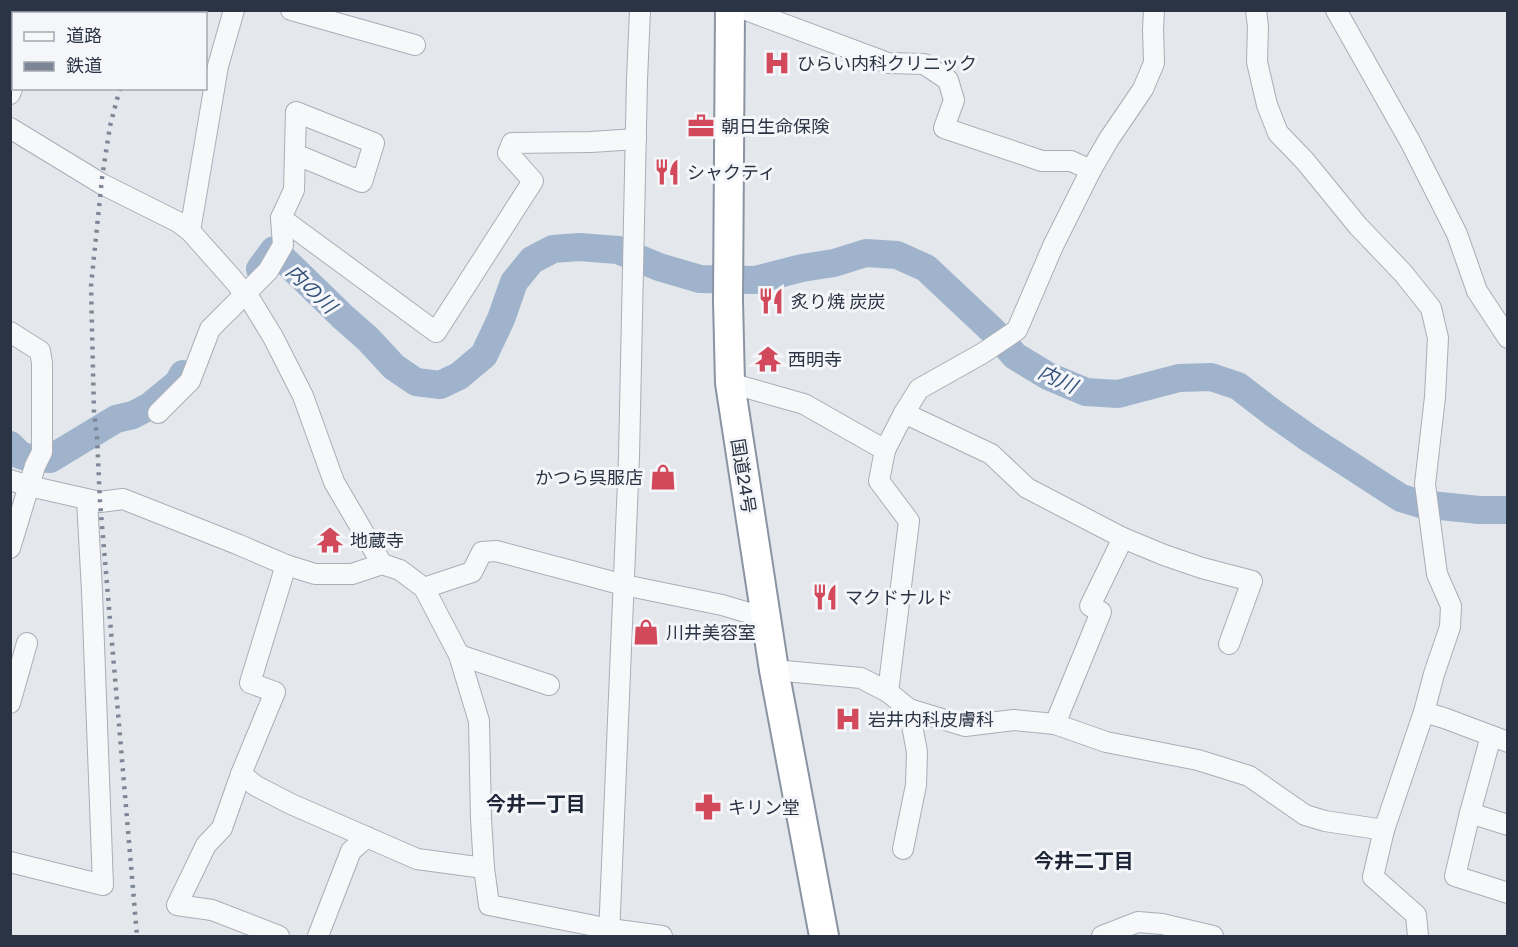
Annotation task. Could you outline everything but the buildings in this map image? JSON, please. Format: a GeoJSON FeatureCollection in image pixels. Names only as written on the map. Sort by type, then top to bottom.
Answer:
{"type":"FeatureCollection","features":[{"type":"Feature","properties":{"kind":"highway","name":"国道24号"},"geometry":{"type":"LineString","coordinates":[[730,10],[728,264],[730,382],[774,670],[824,936]]}},
{"type":"Feature","properties":{"kind":"street"},"geometry":{"type":"LineString","coordinates":[[190,231],[218,66],[234,10]]}},
{"type":"Feature","properties":{"kind":"street"},"geometry":{"type":"LineString","coordinates":[[291,10],[415,45]]}},
{"type":"Feature","properties":{"kind":"street"},"geometry":{"type":"LineString","coordinates":[[610,933],[629,457],[640,10]]}},
{"type":"Feature","properties":{"kind":"street"},"geometry":{"type":"LineString","coordinates":[[746,10],[888,63],[924,64],[948,80],[954,100],[944,128],[1042,161],[1071,161],[1092,170]]}},
{"type":"Feature","properties":{"kind":"street"},"geometry":{"type":"LineString","coordinates":[[888,692],[909,521],[879,481],[885,450],[919,389],[983,353],[1017,330],[1053,246],[1092,170],[1109,139],[1143,89],[1154,63],[1154,10]]}},
{"type":"Feature","properties":{"kind":"street"},"geometry":{"type":"LineString","coordinates":[[1256,10],[1257,62],[1267,105],[1278,133],[1305,161],[1358,226],[1403,273],[1431,308],[1438,338],[1435,397],[1425,484],[1437,574],[1451,606],[1450,627],[1384,830],[1372,877],[1416,915],[1418,936]]}},
{"type":"Feature","properties":{"kind":"street"},"geometry":{"type":"LineString","coordinates":[[1336,10],[1411,143],[1447,214],[1457,234],[1477,291],[1508,338]]}},
{"type":"Feature","properties":{"kind":"street"},"geometry":{"type":"LineString","coordinates":[[10,128],[102,184],[178,222],[190,231],[251,301],[303,396],[334,482],[382,564]]}},
{"type":"Feature","properties":{"kind":"street"},"geometry":{"type":"LineString","coordinates":[[281,218],[436,332],[532,181],[508,153],[512,143],[636,139]]}},
{"type":"Feature","properties":{"kind":"street"},"geometry":{"type":"LineString","coordinates":[[158,413],[190,381],[210,329],[268,271],[283,245],[281,218],[294,189],[295,154]]}},
{"type":"Feature","properties":{"kind":"street"},"geometry":{"type":"LineString","coordinates":[[10,332],[40,351],[42,363],[39,459],[20,483],[10,548]]}},
{"type":"Feature","properties":{"kind":"street"},"geometry":{"type":"LineString","coordinates":[[730,382],[804,404],[885,450]]}},
{"type":"Feature","properties":{"kind":"street"},"geometry":{"type":"LineString","coordinates":[[904,413],[991,454],[1027,488],[1123,538],[1202,568],[1252,581],[1230,644]]}},
{"type":"Feature","properties":{"kind":"street"},"geometry":{"type":"LineString","coordinates":[[20,483],[87,500],[100,502],[123,499],[286,565],[315,574],[352,574],[382,564],[400,570],[424,588],[459,656],[479,721],[481,819],[489,905],[610,933],[662,936]]}},
{"type":"Feature","properties":{"kind":"street"},"geometry":{"type":"LineString","coordinates":[[10,862],[103,885],[93,591],[87,500]]}},
{"type":"Feature","properties":{"kind":"street"},"geometry":{"type":"LineString","coordinates":[[1055,724],[1101,612],[1090,606],[1123,538]]}},
{"type":"Feature","properties":{"kind":"street"},"geometry":{"type":"LineString","coordinates":[[424,588],[472,572],[482,552],[496,550],[624,585],[722,605],[766,618]]}},
{"type":"Feature","properties":{"kind":"street"},"geometry":{"type":"LineString","coordinates":[[279,936],[212,910],[177,904],[206,845],[222,828],[241,774],[275,692],[250,683],[286,565]]}},
{"type":"Feature","properties":{"kind":"street"},"geometry":{"type":"LineString","coordinates":[[10,703],[27,643]]}},
{"type":"Feature","properties":{"kind":"street"},"geometry":{"type":"LineString","coordinates":[[459,656],[549,685]]}},
{"type":"Feature","properties":{"kind":"street"},"geometry":{"type":"LineString","coordinates":[[774,670],[861,678],[888,692],[909,709],[965,726],[1014,720],[1055,724],[1106,742],[1198,760],[1249,776],[1305,814],[1325,821],[1384,830]]}},
{"type":"Feature","properties":{"kind":"street"},"geometry":{"type":"LineString","coordinates":[[903,849],[916,785],[917,752],[909,709]]}},
{"type":"Feature","properties":{"kind":"street"},"geometry":{"type":"LineString","coordinates":[[1424,712],[1499,739],[1470,813],[1455,876],[1508,893]]}},
{"type":"Feature","properties":{"kind":"street"},"geometry":{"type":"LineString","coordinates":[[241,774],[256,786],[291,804],[417,859],[484,868]]}},
{"type":"Feature","properties":{"kind":"street"},"geometry":{"type":"LineString","coordinates":[[1470,813],[1508,825]]}},
{"type":"Feature","properties":{"kind":"street"},"geometry":{"type":"LineString","coordinates":[[318,936],[351,851],[367,837]]}},
{"type":"Feature","properties":{"kind":"street"},"geometry":{"type":"LineString","coordinates":[[1102,936],[1138,922],[1162,924],[1213,936]]}},
{"type":"Feature","properties":{"kind":"waterway","name":"内川"},"geometry":{"type":"LineString","coordinates":[[260,269],[274,250],[368,339],[394,367],[416,382],[440,385],[459,376],[484,355],[501,319],[514,282],[532,260],[553,249],[579,247],[618,250],[659,267],[700,279],[755,280],[802,268],[834,263],[866,253],[897,255],[926,268],[993,331],[1015,356],[1048,376],[1086,392],[1118,394],[1179,378],[1211,377],[1238,386],[1310,439],[1401,498],[1421,504],[1479,510],[1508,510]]}},
{"type":"Feature","properties":{"kind":"waterway","name":"内の川"},"geometry":{"type":"LineString","coordinates":[[10,445],[20,455],[50,459],[116,419],[133,415],[150,406],[178,383],[183,374]]}},
{"type":"Feature","properties":{"kind":"railway"},"geometry":{"type":"LineString","coordinates":[[119,90],[110,126],[102,178],[91,286],[94,413],[100,502],[137,936]]}},
{"type":"Feature","properties":{"kind":"place","name":"ひらい内科クリニック"},"geometry":{"type":"Point","coordinates":[777,63]}},
{"type":"Feature","properties":{"kind":"place","name":"朝日生命保険"},"geometry":{"type":"Point","coordinates":[701,126]}},
{"type":"Feature","properties":{"kind":"place","name":"シャクティ"},"geometry":{"type":"Point","coordinates":[667,172]}},
{"type":"Feature","properties":{"kind":"place","name":"炙り焼 炭炭"},"geometry":{"type":"Point","coordinates":[771,301]}},
{"type":"Feature","properties":{"kind":"place","name":"西明寺"},"geometry":{"type":"Point","coordinates":[768,359]}},
{"type":"Feature","properties":{"kind":"place","name":"かつら呉服店"},"geometry":{"type":"Point","coordinates":[663,477]}},
{"type":"Feature","properties":{"kind":"place","name":"地蔵寺"},"geometry":{"type":"Point","coordinates":[330,540]}},
{"type":"Feature","properties":{"kind":"place","name":"マクドナルド"},"geometry":{"type":"Point","coordinates":[825,597]}},
{"type":"Feature","properties":{"kind":"place","name":"川井美容室"},"geometry":{"type":"Point","coordinates":[646,632]}},
{"type":"Feature","properties":{"kind":"place","name":"岩井内科皮膚科"},"geometry":{"type":"Point","coordinates":[848,719]}},
{"type":"Feature","properties":{"kind":"place","name":"キリン堂"},"geometry":{"type":"Point","coordinates":[708,807]}},
{"type":"Feature","properties":{"kind":"district","name":"今井一丁目"},"geometry":{"type":"Point","coordinates":[536,803]}},
{"type":"Feature","properties":{"kind":"district","name":"今井二丁目"},"geometry":{"type":"Point","coordinates":[1084,860]}}]}
